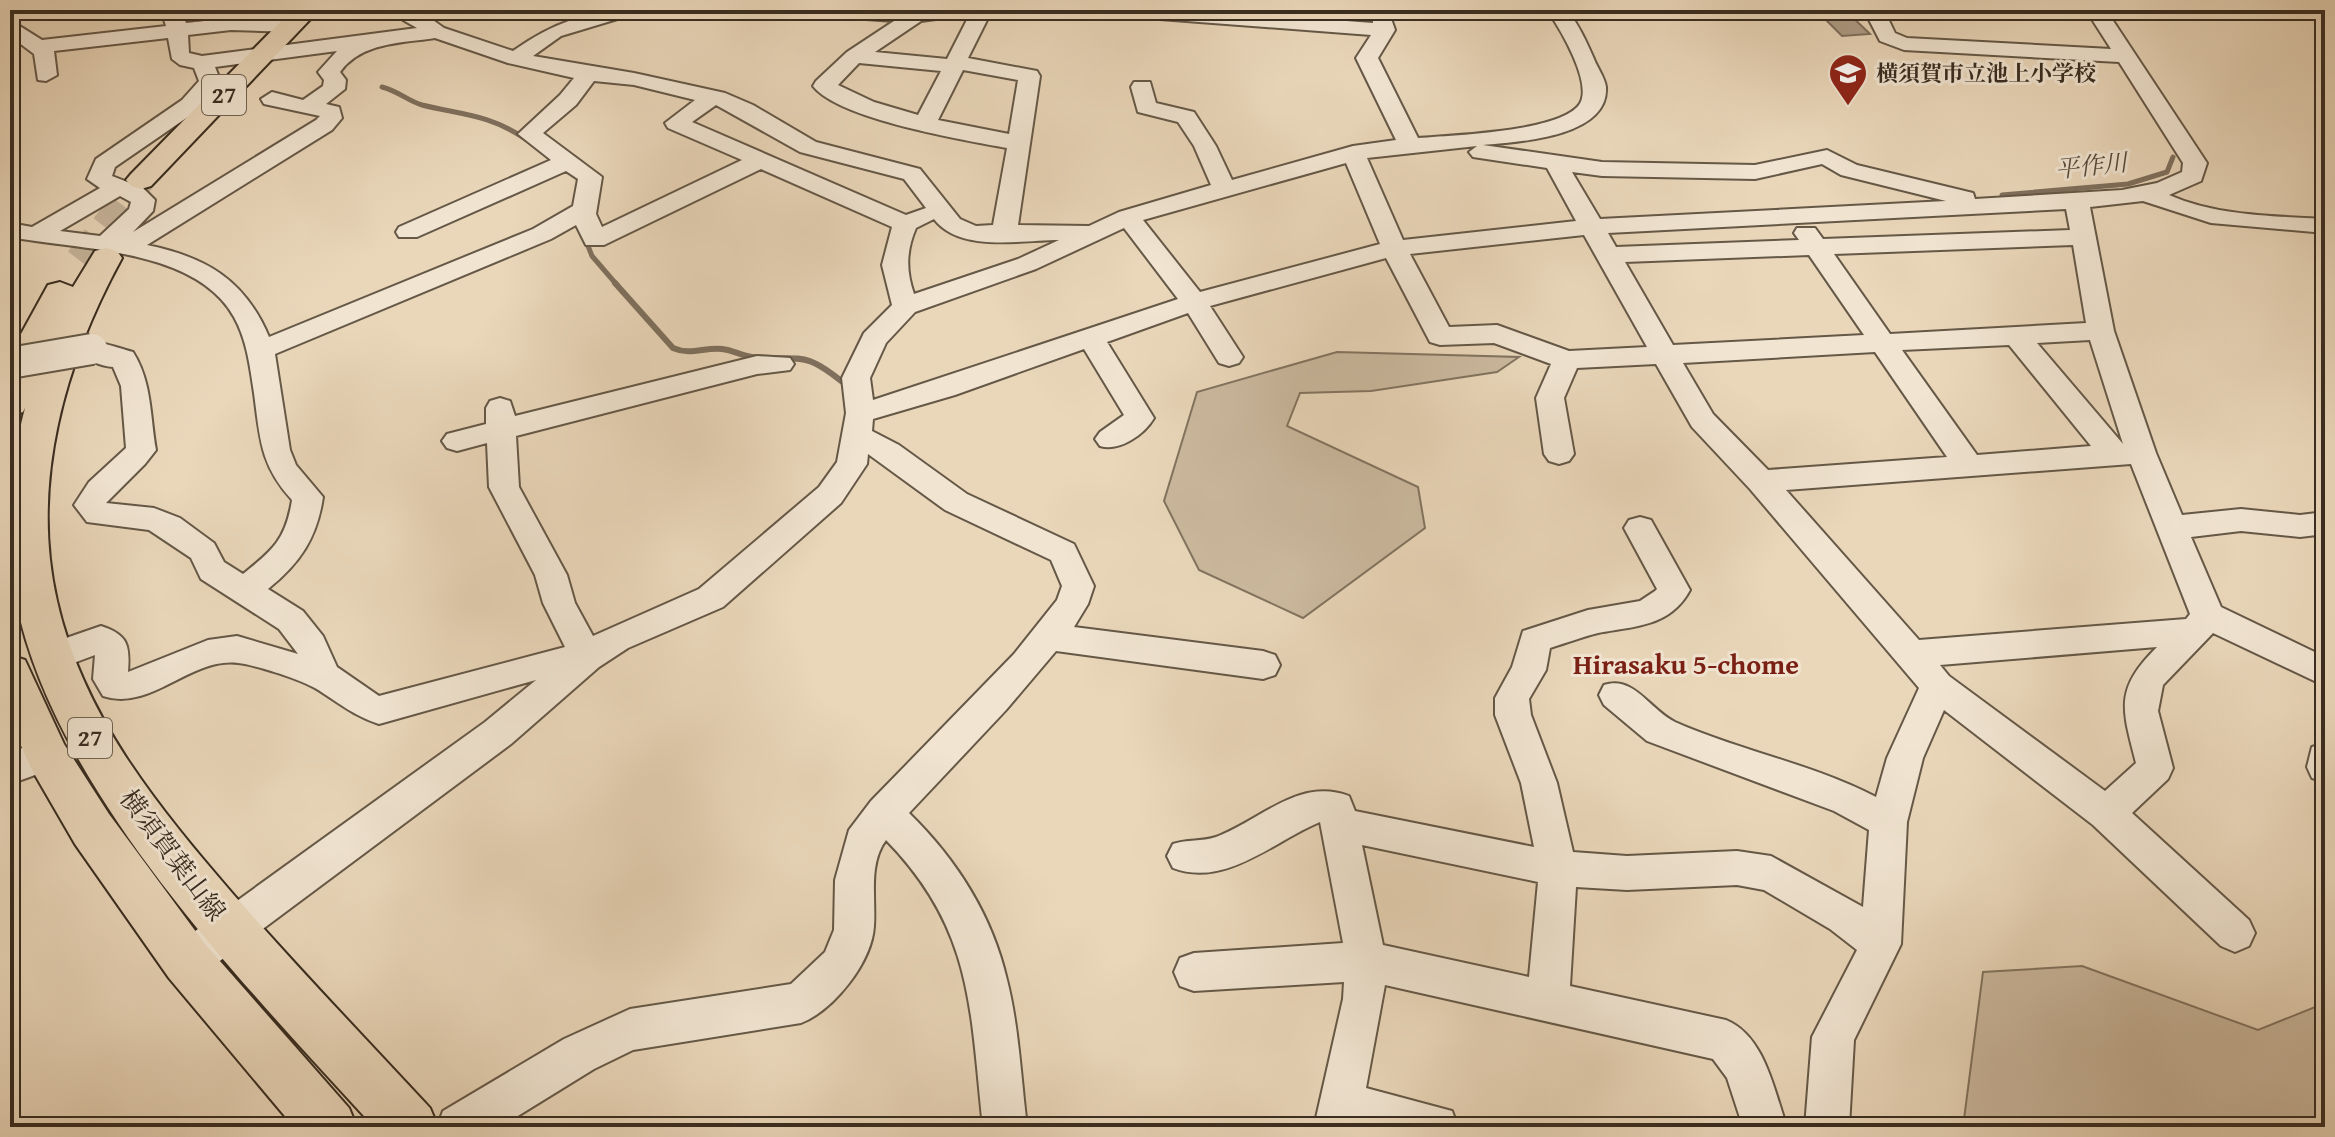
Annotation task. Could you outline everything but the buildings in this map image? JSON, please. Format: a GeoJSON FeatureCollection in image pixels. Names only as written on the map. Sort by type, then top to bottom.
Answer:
{"type":"FeatureCollection","features":[{"type":"Feature","properties":{"kind":"main road","name":"27"},"geometry":{"type":"LineString","coordinates":[[143,182],[286,30],[328,10]]}},
{"type":"Feature","properties":{"kind":"main road"},"geometry":{"type":"LineString","coordinates":[[10,404],[21,365],[104,253]]}},
{"type":"Feature","properties":{"kind":"main road","name":"横須賀葉山線"},"geometry":{"type":"LineString","coordinates":[[104,253],[68,329],[49,379],[29,482],[30,549],[39,609],[55,656],[88,736],[134,807],[230,930],[411,1127]]}},
{"type":"Feature","properties":{"kind":"main road","name":"横須賀葉山線"},"geometry":{"type":"LineString","coordinates":[[10,672],[28,761],[92,829],[187,961],[330,1127]]}},
{"type":"Feature","properties":{"kind":"street"},"geometry":{"type":"LineString","coordinates":[[409,10],[410,16],[437,32],[515,59],[588,74],[634,79],[713,97],[745,110],[808,147],[912,174],[951,224],[973,233],[1097,231]]}},
{"type":"Feature","properties":{"kind":"street"},"geometry":{"type":"LineString","coordinates":[[515,59],[554,32],[627,10]]}},
{"type":"Feature","properties":{"kind":"street"},"geometry":{"type":"LineString","coordinates":[[825,10],[915,13],[958,10]]}},
{"type":"Feature","properties":{"kind":"street"},"geometry":{"type":"LineString","coordinates":[[925,123],[982,10]]}},
{"type":"Feature","properties":{"kind":"street"},"geometry":{"type":"LineString","coordinates":[[1120,10],[1382,20],[1367,58],[1419,145],[1436,150],[1479,152],[1602,169],[1755,172],[1827,157],[1849,170],[2001,206]]}},
{"type":"Feature","properties":{"kind":"street"},"geometry":{"type":"LineString","coordinates":[[187,961],[498,733],[587,657],[616,639],[711,598],[830,495],[852,464],[859,425],[856,378],[874,339],[906,306],[1027,264],[1128,217],[1353,153],[1545,131],[1573,122],[1591,106],[1595,86],[1568,24],[1557,10]]}},
{"type":"Feature","properties":{"kind":"street"},"geometry":{"type":"LineString","coordinates":[[1874,10],[1887,37],[1904,44],[2126,56]]}},
{"type":"Feature","properties":{"kind":"street"},"geometry":{"type":"LineString","coordinates":[[859,425],[945,388],[1194,302],[1394,248],[1591,227],[2077,201],[2145,193],[2178,185],[2193,176],[2195,163],[2096,10]]}},
{"type":"Feature","properties":{"kind":"street"},"geometry":{"type":"LineString","coordinates":[[915,13],[854,56],[824,86],[844,99],[925,123],[1019,143]]}},
{"type":"Feature","properties":{"kind":"street"},"geometry":{"type":"LineString","coordinates":[[175,20],[179,55],[187,61],[202,62],[286,30]]}},
{"type":"Feature","properties":{"kind":"street"},"geometry":{"type":"LineString","coordinates":[[36,47],[175,20],[257,24],[286,30],[383,39],[437,32]]}},
{"type":"Feature","properties":{"kind":"street"},"geometry":{"type":"LineString","coordinates":[[10,26],[44,52],[46,75]]}},
{"type":"Feature","properties":{"kind":"street"},"geometry":{"type":"LineString","coordinates":[[307,107],[334,89],[335,80],[329,72],[343,54],[383,39]]}},
{"type":"Feature","properties":{"kind":"street"},"geometry":{"type":"LineString","coordinates":[[854,56],[956,64],[1029,76],[1004,234]]}},
{"type":"Feature","properties":{"kind":"street"},"geometry":{"type":"LineString","coordinates":[[143,182],[99,179],[104,164],[190,105],[202,93],[210,82],[202,62]]}},
{"type":"Feature","properties":{"kind":"street"},"geometry":{"type":"LineString","coordinates":[[588,74],[568,100],[529,134],[590,177],[584,210],[595,240],[759,161]]}},
{"type":"Feature","properties":{"kind":"street"},"geometry":{"type":"LineString","coordinates":[[1142,87],[1146,107],[1186,117],[1205,146],[1224,189]]}},
{"type":"Feature","properties":{"kind":"street"},"geometry":{"type":"LineString","coordinates":[[713,97],[676,123],[906,224]]}},
{"type":"Feature","properties":{"kind":"street"},"geometry":{"type":"LineString","coordinates":[[104,253],[324,125],[331,118],[331,112],[272,99]]}},
{"type":"Feature","properties":{"kind":"street"},"geometry":{"type":"LineString","coordinates":[[1353,153],[1394,248],[1440,336],[1497,334],[1567,360],[2101,331]]}},
{"type":"Feature","properties":{"kind":"street"},"geometry":{"type":"LineString","coordinates":[[408,232],[568,161]]}},
{"type":"Feature","properties":{"kind":"street"},"geometry":{"type":"LineString","coordinates":[[1555,162],[1702,420],[1726,448],[1761,481],[1937,686],[2106,813],[2235,933]]}},
{"type":"Feature","properties":{"kind":"street"},"geometry":{"type":"LineString","coordinates":[[35,235],[143,182]]}},
{"type":"Feature","properties":{"kind":"street"},"geometry":{"type":"LineString","coordinates":[[104,253],[141,211],[143,182]]}},
{"type":"Feature","properties":{"kind":"street"},"geometry":{"type":"LineString","coordinates":[[2145,193],[2175,208],[2212,218],[2325,226]]}},
{"type":"Feature","properties":{"kind":"street"},"geometry":{"type":"LineString","coordinates":[[2077,201],[2127,454]]}},
{"type":"Feature","properties":{"kind":"street"},"geometry":{"type":"LineString","coordinates":[[906,306],[896,285],[893,255],[906,224],[939,208]]}},
{"type":"Feature","properties":{"kind":"street"},"geometry":{"type":"LineString","coordinates":[[261,350],[542,234],[584,210]]}},
{"type":"Feature","properties":{"kind":"street"},"geometry":{"type":"LineString","coordinates":[[1128,217],[1194,302],[1229,357]]}},
{"type":"Feature","properties":{"kind":"street"},"geometry":{"type":"LineString","coordinates":[[1795,217],[1969,466]]}},
{"type":"Feature","properties":{"kind":"street"},"geometry":{"type":"LineString","coordinates":[[10,230],[104,253],[158,254],[213,276],[226,287],[249,321],[261,350],[273,421],[273,451],[290,479],[308,497],[305,524],[295,548],[243,592]]}},
{"type":"Feature","properties":{"kind":"street"},"geometry":{"type":"LineString","coordinates":[[1607,255],[2083,237]]}},
{"type":"Feature","properties":{"kind":"street"},"geometry":{"type":"LineString","coordinates":[[2016,336],[2127,454],[2171,528],[2202,623]]}},
{"type":"Feature","properties":{"kind":"street"},"geometry":{"type":"LineString","coordinates":[[1091,338],[1140,418],[1110,439]]}},
{"type":"Feature","properties":{"kind":"street"},"geometry":{"type":"LineString","coordinates":[[10,363],[92,349],[109,358],[123,358],[135,386],[141,450],[131,464],[95,492],[89,505],[98,514],[154,519],[169,526],[203,551],[212,570],[291,620],[311,645],[324,676]]}},
{"type":"Feature","properties":{"kind":"street"},"geometry":{"type":"LineString","coordinates":[[1559,454],[1550,398],[1567,360]]}},
{"type":"Feature","properties":{"kind":"street"},"geometry":{"type":"LineString","coordinates":[[457,441],[502,420],[757,365],[780,364]]}},
{"type":"Feature","properties":{"kind":"street"},"geometry":{"type":"LineString","coordinates":[[502,420],[504,487],[551,575],[559,603],[587,657]]}},
{"type":"Feature","properties":{"kind":"street"},"geometry":{"type":"LineString","coordinates":[[459,1127],[579,1054],[630,1030],[801,1003],[839,966],[854,930],[854,880],[862,842],[884,813],[1050,637],[1074,603],[1078,586],[1063,552],[956,502],[889,452],[859,425]]}},
{"type":"Feature","properties":{"kind":"street"},"geometry":{"type":"LineString","coordinates":[[1761,481],[2127,454]]}},
{"type":"Feature","properties":{"kind":"street"},"geometry":{"type":"LineString","coordinates":[[2171,528],[2241,520],[2300,526],[2325,523]]}},
{"type":"Feature","properties":{"kind":"street"},"geometry":{"type":"LineString","coordinates":[[1548,1000],[1558,869],[1539,783],[1513,715],[1512,698],[1529,670],[1535,640],[1596,620],[1640,616],[1669,601],[1674,590],[1640,528]]}},
{"type":"Feature","properties":{"kind":"street"},"geometry":{"type":"LineString","coordinates":[[1911,654],[2202,623],[2325,672]]}},
{"type":"Feature","properties":{"kind":"street"},"geometry":{"type":"LineString","coordinates":[[2106,813],[2155,768],[2140,711],[2147,679],[2202,623]]}},
{"type":"Feature","properties":{"kind":"street"},"geometry":{"type":"LineString","coordinates":[[1050,637],[1263,665]]}},
{"type":"Feature","properties":{"kind":"street"},"geometry":{"type":"LineString","coordinates":[[55,656],[101,639],[113,646],[110,679],[115,686],[129,686],[208,653],[237,649],[324,676],[367,706],[379,710],[542,665],[587,657]]}},
{"type":"Feature","properties":{"kind":"street"},"geometry":{"type":"LineString","coordinates":[[1827,1127],[1833,1037],[1881,944],[1888,822],[1905,758],[1937,686]]}},
{"type":"Feature","properties":{"kind":"street"},"geometry":{"type":"LineString","coordinates":[[1616,695],[1660,731],[1847,800],[1888,822]]}},
{"type":"Feature","properties":{"kind":"street"},"geometry":{"type":"LineString","coordinates":[[2325,758],[2325,767]]}},
{"type":"Feature","properties":{"kind":"street"},"geometry":{"type":"LineString","coordinates":[[1186,856],[1216,856],[1316,805],[1336,807],[1366,961],[1364,999],[1338,1115],[1436,1127]]}},
{"type":"Feature","properties":{"kind":"street"},"geometry":{"type":"LineString","coordinates":[[884,813],[926,855],[964,914],[987,980],[1005,1127]]}},
{"type":"Feature","properties":{"kind":"street"},"geometry":{"type":"LineString","coordinates":[[1339,824],[1558,869],[1627,873],[1737,868],[1771,874],[1844,916],[1881,944]]}},
{"type":"Feature","properties":{"kind":"street"},"geometry":{"type":"LineString","coordinates":[[1194,972],[1366,961],[1726,1041],[1744,1066],[1765,1127]]}},
{"type":"Feature","properties":{"kind":"shaded area"},"geometry":{"type":"Polygon","coordinates":[[[1816,10],[1845,10],[1870,34],[1842,36],[1816,10]]]}},
{"type":"Feature","properties":{"kind":"shaded area"},"geometry":{"type":"Polygon","coordinates":[[[1337,352],[1519,357],[1497,372],[1371,391],[1300,393],[1287,426],[1418,487],[1425,528],[1303,618],[1199,570],[1164,501],[1197,392],[1337,352]]]}},
{"type":"Feature","properties":{"kind":"shaded area"},"geometry":{"type":"Polygon","coordinates":[[[2082,966],[2258,1030],[2325,1003],[2325,1127],[1963,1127],[1983,972],[2082,966]]]}},
{"type":"Feature","properties":{"kind":"waterway"},"geometry":{"type":"LineString","coordinates":[[382,87],[422,105],[498,124],[524,138]]}},
{"type":"Feature","properties":{"kind":"waterway","name":"平作川"},"geometry":{"type":"LineString","coordinates":[[2002,195],[2128,184],[2167,172],[2173,157]]}},
{"type":"Feature","properties":{"kind":"waterway"},"geometry":{"type":"LineString","coordinates":[[584,236],[592,256],[617,285]]}},
{"type":"Feature","properties":{"kind":"waterway"},"geometry":{"type":"LineString","coordinates":[[615,283],[673,348],[686,351],[722,349],[752,357],[801,359],[819,365],[845,384]]}},
{"type":"Feature","properties":{"kind":"tunnel"},"geometry":{"type":"LineString","coordinates":[[79,260],[141,180]]}},
{"type":"Feature","properties":{"kind":"place","name":"横須賀市立池上小学校"},"geometry":{"type":"Point","coordinates":[1848,107]}},
{"type":"Feature","properties":{"kind":"district","name":"Hirasaku 5-chome"},"geometry":{"type":"Point","coordinates":[1686,664]}}]}
